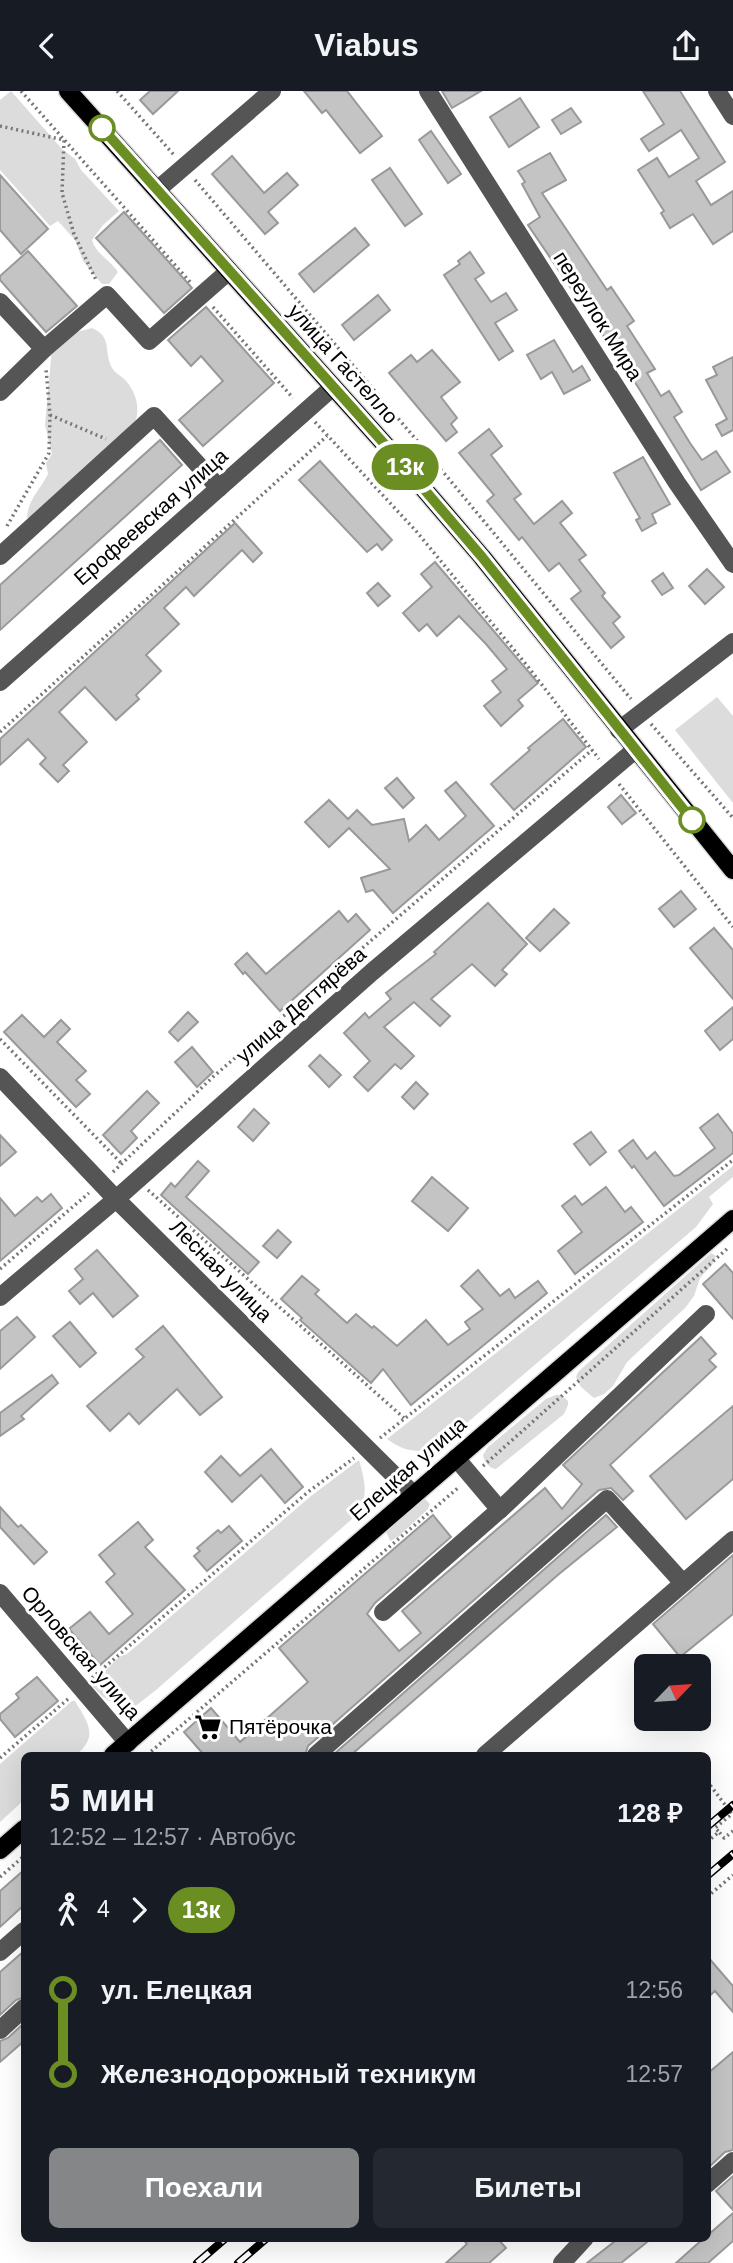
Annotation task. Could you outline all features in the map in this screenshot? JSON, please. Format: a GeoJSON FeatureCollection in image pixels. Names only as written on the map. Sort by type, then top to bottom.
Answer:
{"type":"FeatureCollection","features":[{"type":"Feature","properties":{"kind":"main road","name":"улица Гастелло"},"geometry":{"type":"LineString","coordinates":[[68,91],[482,557],[733,870]]}},
{"type":"Feature","properties":{"kind":"main road","name":"Елецкая улица"},"geometry":{"type":"LineString","coordinates":[[117,1752],[733,1219]]}},
{"type":"Feature","properties":{"kind":"main road"},"geometry":{"type":"LineString","coordinates":[[0,1850],[21,1832]]}},
{"type":"Feature","properties":{"kind":"street"},"geometry":{"type":"LineString","coordinates":[[158,190],[272,91]]}},
{"type":"Feature","properties":{"kind":"street","name":"переулок Мира"},"geometry":{"type":"LineString","coordinates":[[428,91],[677,483],[733,563]]}},
{"type":"Feature","properties":{"kind":"street"},"geometry":{"type":"LineString","coordinates":[[717,91],[733,116]]}},
{"type":"Feature","properties":{"kind":"street"},"geometry":{"type":"LineString","coordinates":[[0,392],[44,349],[107,295],[149,341],[229,271]]}},
{"type":"Feature","properties":{"kind":"street"},"geometry":{"type":"LineString","coordinates":[[0,302],[44,349]]}},
{"type":"Feature","properties":{"kind":"street","name":"Ерофеевская улица"},"geometry":{"type":"LineString","coordinates":[[0,682],[333,387]]}},
{"type":"Feature","properties":{"kind":"street"},"geometry":{"type":"LineString","coordinates":[[0,556],[154,416],[219,488]]}},
{"type":"Feature","properties":{"kind":"street"},"geometry":{"type":"LineString","coordinates":[[619,730],[733,642]]}},
{"type":"Feature","properties":{"kind":"street","name":"улица Дегтярёва"},"geometry":{"type":"LineString","coordinates":[[0,1297],[116,1199],[373,972],[635,750]]}},
{"type":"Feature","properties":{"kind":"street","name":"Лесная улица"},"geometry":{"type":"LineString","coordinates":[[0,1077],[116,1199],[413,1494]]}},
{"type":"Feature","properties":{"kind":"street"},"geometry":{"type":"LineString","coordinates":[[383,1612],[500,1510],[706,1314]]}},
{"type":"Feature","properties":{"kind":"street"},"geometry":{"type":"LineString","coordinates":[[456,1458],[500,1510]]}},
{"type":"Feature","properties":{"kind":"street"},"geometry":{"type":"LineString","coordinates":[[319,1752],[607,1499],[683,1583]]}},
{"type":"Feature","properties":{"kind":"street"},"geometry":{"type":"LineString","coordinates":[[488,1752],[733,1540]]}},
{"type":"Feature","properties":{"kind":"street","name":"Орловская улица"},"geometry":{"type":"LineString","coordinates":[[0,1593],[128,1743]]}},
{"type":"Feature","properties":{"kind":"street"},"geometry":{"type":"LineString","coordinates":[[0,1952],[21,1934]]}},
{"type":"Feature","properties":{"kind":"street"},"geometry":{"type":"LineString","coordinates":[[0,2029],[21,2011]]}},
{"type":"Feature","properties":{"kind":"street"},"geometry":{"type":"LineString","coordinates":[[711,2180],[733,2161]]}},
{"type":"Feature","properties":{"kind":"street"},"geometry":{"type":"LineString","coordinates":[[562,2263],[581,2242]]}},
{"type":"Feature","properties":{"kind":"path"},"geometry":{"type":"LineString","coordinates":[[22,91],[305,412],[416,531],[529,667],[733,927]]}},
{"type":"Feature","properties":{"kind":"path"},"geometry":{"type":"LineString","coordinates":[[117,91],[185,167],[425,450],[641,712],[733,818]]}},
{"type":"Feature","properties":{"kind":"path"},"geometry":{"type":"LineString","coordinates":[[0,126],[64,140]]}},
{"type":"Feature","properties":{"kind":"path"},"geometry":{"type":"LineString","coordinates":[[64,140],[62,193],[74,233],[93,278],[107,295]]}},
{"type":"Feature","properties":{"kind":"path"},"geometry":{"type":"LineString","coordinates":[[5,531],[49,453],[50,415],[44,349]]}},
{"type":"Feature","properties":{"kind":"path"},"geometry":{"type":"LineString","coordinates":[[50,415],[123,445]]}},
{"type":"Feature","properties":{"kind":"path"},"geometry":{"type":"LineString","coordinates":[[0,733],[327,436]]}},
{"type":"Feature","properties":{"kind":"path"},"geometry":{"type":"LineString","coordinates":[[0,1269],[101,1183],[224,1067],[592,750]]}},
{"type":"Feature","properties":{"kind":"path"},"geometry":{"type":"LineString","coordinates":[[0,1039],[178,1219],[405,1418]]}},
{"type":"Feature","properties":{"kind":"path"},"geometry":{"type":"LineString","coordinates":[[150,1752],[471,1476],[733,1244]]}},
{"type":"Feature","properties":{"kind":"path"},"geometry":{"type":"LineString","coordinates":[[711,1786],[732,1814],[715,1828],[721,1830]]}},
{"type":"Feature","properties":{"kind":"path"},"geometry":{"type":"LineString","coordinates":[[721,1830],[724,1838],[733,1831]]}},
{"type":"Feature","properties":{"kind":"path"},"geometry":{"type":"LineString","coordinates":[[711,1839],[721,1830]]}},
{"type":"Feature","properties":{"kind":"path"},"geometry":{"type":"LineString","coordinates":[[0,1877],[21,1860]]}},
{"type":"Feature","properties":{"kind":"path"},"geometry":{"type":"LineString","coordinates":[[711,1894],[733,1875]]}},
{"type":"Feature","properties":{"kind":"shaded area"},"geometry":{"type":"Polygon","coordinates":[[[11,91],[119,211],[103,225],[92,240],[118,272],[109,284],[102,284],[83,261],[75,240],[58,221],[50,226],[0,170],[0,100],[11,91]]]}},
{"type":"Feature","properties":{"kind":"shaded area"},"geometry":{"type":"Polygon","coordinates":[[[92,328],[105,339],[112,368],[133,392],[137,403],[136,420],[36,517],[27,518],[32,500],[48,474],[46,463],[52,454],[45,425],[52,348],[69,334],[92,328]]]}},
{"type":"Feature","properties":{"kind":"shaded area"},"geometry":{"type":"Polygon","coordinates":[[[717,697],[733,716],[733,803],[675,730],[717,697]]]}},
{"type":"Feature","properties":{"kind":"shaded area"},"geometry":{"type":"Polygon","coordinates":[[[733,1166],[733,1177],[709,1197],[713,1204],[696,1227],[447,1440],[432,1448],[417,1451],[403,1448],[387,1439],[733,1166]]]}},
{"type":"Feature","properties":{"kind":"shaded area"},"geometry":{"type":"Polygon","coordinates":[[[711,1253],[716,1256],[700,1278],[694,1296],[685,1308],[627,1362],[613,1386],[594,1398],[581,1387],[576,1377],[578,1372],[711,1253]]]}},
{"type":"Feature","properties":{"kind":"shaded area"},"geometry":{"type":"Polygon","coordinates":[[[561,1395],[568,1401],[564,1414],[496,1469],[487,1464],[483,1455],[488,1447],[546,1399],[561,1395]]]}},
{"type":"Feature","properties":{"kind":"shaded area"},"geometry":{"type":"Polygon","coordinates":[[[359,1460],[365,1487],[359,1513],[156,1690],[133,1708],[120,1709],[91,1685],[119,1657],[127,1654],[311,1496],[359,1460]]]}},
{"type":"Feature","properties":{"kind":"shaded area"},"geometry":{"type":"Polygon","coordinates":[[[423,1497],[430,1504],[428,1509],[390,1541],[386,1531],[395,1518],[423,1497]]]}},
{"type":"Feature","properties":{"kind":"shaded area"},"geometry":{"type":"Polygon","coordinates":[[[75,1701],[89,1729],[87,1742],[79,1752],[21,1752],[21,1803],[0,1822],[0,1764],[75,1701]]]}},
{"type":"Feature","properties":{"kind":"building"},"geometry":{"type":"Polygon","coordinates":[[[150,91],[178,91],[153,114],[140,100],[150,91]]]}},
{"type":"Feature","properties":{"kind":"building"},"geometry":{"type":"Polygon","coordinates":[[[304,91],[347,91],[382,136],[360,153],[326,110],[322,113],[304,91]]]}},
{"type":"Feature","properties":{"kind":"building"},"geometry":{"type":"Polygon","coordinates":[[[442,91],[481,91],[452,108],[442,91]]]}},
{"type":"Feature","properties":{"kind":"building"},"geometry":{"type":"Polygon","coordinates":[[[643,91],[680,91],[725,162],[696,181],[711,205],[733,191],[733,231],[713,244],[693,214],[670,228],[661,213],[664,211],[638,170],[657,158],[669,177],[699,158],[681,130],[649,151],[641,139],[664,124],[643,91]]]}},
{"type":"Feature","properties":{"kind":"building"},"geometry":{"type":"Polygon","coordinates":[[[520,98],[539,127],[509,147],[490,117],[520,98]]]}},
{"type":"Feature","properties":{"kind":"building"},"geometry":{"type":"Polygon","coordinates":[[[571,108],[581,122],[561,134],[552,120],[571,108]]]}},
{"type":"Feature","properties":{"kind":"building"},"geometry":{"type":"Polygon","coordinates":[[[431,131],[461,174],[448,183],[419,140],[431,131]]]}},
{"type":"Feature","properties":{"kind":"building"},"geometry":{"type":"Polygon","coordinates":[[[550,153],[566,180],[542,193],[607,290],[611,287],[634,321],[627,326],[655,369],[647,373],[661,396],[669,391],[682,412],[674,417],[690,443],[702,460],[716,451],[730,472],[701,490],[638,387],[528,225],[540,217],[518,171],[550,153]]]}},
{"type":"Feature","properties":{"kind":"building"},"geometry":{"type":"Polygon","coordinates":[[[232,156],[264,193],[287,173],[298,185],[268,212],[278,223],[265,234],[212,174],[232,156]]]}},
{"type":"Feature","properties":{"kind":"building"},"geometry":{"type":"Polygon","coordinates":[[[390,168],[422,214],[405,226],[372,180],[390,168]]]}},
{"type":"Feature","properties":{"kind":"building"},"geometry":{"type":"Polygon","coordinates":[[[0,175],[48,229],[21,254],[0,230],[0,175]]]}},
{"type":"Feature","properties":{"kind":"building"},"geometry":{"type":"Polygon","coordinates":[[[124,212],[192,288],[164,313],[96,238],[124,212]]]}},
{"type":"Feature","properties":{"kind":"building"},"geometry":{"type":"Polygon","coordinates":[[[355,228],[369,245],[314,292],[299,274],[355,228]]]}},
{"type":"Feature","properties":{"kind":"building"},"geometry":{"type":"Polygon","coordinates":[[[28,251],[77,306],[46,332],[0,280],[0,276],[28,251]]]}},
{"type":"Feature","properties":{"kind":"building"},"geometry":{"type":"Polygon","coordinates":[[[470,252],[484,273],[475,279],[491,302],[506,293],[517,310],[495,323],[513,351],[499,360],[444,275],[460,264],[458,261],[470,252]]]}},
{"type":"Feature","properties":{"kind":"building"},"geometry":{"type":"Polygon","coordinates":[[[378,295],[390,310],[354,340],[342,325],[378,295]]]}},
{"type":"Feature","properties":{"kind":"building"},"geometry":{"type":"Polygon","coordinates":[[[206,307],[274,383],[203,446],[179,420],[223,381],[201,356],[191,366],[168,340],[206,307]]]}},
{"type":"Feature","properties":{"kind":"building"},"geometry":{"type":"Polygon","coordinates":[[[554,340],[573,372],[582,366],[590,380],[564,394],[552,372],[541,379],[527,355],[554,340]]]}},
{"type":"Feature","properties":{"kind":"building"},"geometry":{"type":"Polygon","coordinates":[[[432,350],[460,382],[441,397],[457,418],[451,424],[457,432],[446,441],[389,373],[411,355],[417,362],[432,350]]]}},
{"type":"Feature","properties":{"kind":"building"},"geometry":{"type":"Polygon","coordinates":[[[733,357],[733,430],[722,436],[716,425],[727,419],[706,380],[717,375],[713,367],[733,357]]]}},
{"type":"Feature","properties":{"kind":"building"},"geometry":{"type":"Polygon","coordinates":[[[489,429],[502,446],[491,455],[521,494],[514,499],[534,524],[562,501],[572,513],[560,523],[586,555],[579,560],[605,593],[602,596],[620,617],[613,623],[624,637],[611,648],[571,599],[581,591],[559,563],[549,571],[522,537],[519,540],[487,501],[494,495],[459,453],[489,429]]]}},
{"type":"Feature","properties":{"kind":"building"},"geometry":{"type":"Polygon","coordinates":[[[160,440],[182,465],[0,630],[0,585],[160,440]]]}},
{"type":"Feature","properties":{"kind":"building"},"geometry":{"type":"Polygon","coordinates":[[[643,457],[670,504],[652,514],[656,523],[642,531],[636,520],[640,518],[614,473],[643,457]]]}},
{"type":"Feature","properties":{"kind":"building"},"geometry":{"type":"Polygon","coordinates":[[[320,461],[392,540],[382,550],[377,544],[367,552],[299,480],[320,461]]]}},
{"type":"Feature","properties":{"kind":"building"},"geometry":{"type":"Polygon","coordinates":[[[235,523],[262,553],[253,562],[242,550],[194,596],[186,587],[164,608],[179,624],[146,655],[161,671],[136,695],[139,699],[116,720],[85,687],[59,712],[87,742],[63,765],[69,771],[58,782],[40,764],[46,758],[28,739],[0,765],[0,739],[235,523]]]}},
{"type":"Feature","properties":{"kind":"building"},"geometry":{"type":"Polygon","coordinates":[[[435,562],[538,683],[518,700],[523,706],[501,726],[484,706],[501,692],[492,681],[507,669],[486,644],[459,616],[437,636],[427,624],[419,631],[403,613],[432,587],[421,574],[435,562]]]}},
{"type":"Feature","properties":{"kind":"building"},"geometry":{"type":"Polygon","coordinates":[[[707,569],[724,587],[705,604],[689,586],[707,569]]]}},
{"type":"Feature","properties":{"kind":"building"},"geometry":{"type":"Polygon","coordinates":[[[663,573],[673,588],[662,595],[652,581],[663,573]]]}},
{"type":"Feature","properties":{"kind":"building"},"geometry":{"type":"Polygon","coordinates":[[[378,583],[390,596],[378,606],[367,593],[378,583]]]}},
{"type":"Feature","properties":{"kind":"building"},"geometry":{"type":"Polygon","coordinates":[[[563,719],[586,747],[514,810],[491,784],[563,719]]]}},
{"type":"Feature","properties":{"kind":"building"},"geometry":{"type":"Polygon","coordinates":[[[397,778],[414,798],[403,808],[385,788],[397,778]]]}},
{"type":"Feature","properties":{"kind":"building"},"geometry":{"type":"Polygon","coordinates":[[[456,782],[494,826],[393,913],[373,890],[366,892],[361,878],[390,869],[349,828],[329,847],[305,822],[329,800],[348,819],[357,810],[372,825],[404,819],[409,841],[426,825],[439,840],[466,816],[445,791],[456,782]]]}},
{"type":"Feature","properties":{"kind":"building"},"geometry":{"type":"Polygon","coordinates":[[[621,795],[636,813],[622,824],[608,807],[621,795]]]}},
{"type":"Feature","properties":{"kind":"building"},"geometry":{"type":"Polygon","coordinates":[[[681,891],[696,909],[674,927],[659,909],[681,891]]]}},
{"type":"Feature","properties":{"kind":"building"},"geometry":{"type":"Polygon","coordinates":[[[488,903],[527,944],[502,970],[507,974],[495,986],[472,964],[431,999],[450,1016],[440,1026],[414,1002],[384,1027],[414,1056],[401,1069],[395,1064],[368,1091],[354,1077],[370,1061],[344,1033],[365,1013],[369,1018],[391,999],[386,993],[436,954],[434,952],[488,903]]]}},
{"type":"Feature","properties":{"kind":"building"},"geometry":{"type":"Polygon","coordinates":[[[554,909],[569,923],[540,951],[526,938],[554,909]]]}},
{"type":"Feature","properties":{"kind":"building"},"geometry":{"type":"Polygon","coordinates":[[[339,911],[348,922],[356,914],[370,930],[280,1011],[235,964],[247,953],[266,974],[339,911]]]}},
{"type":"Feature","properties":{"kind":"building"},"geometry":{"type":"Polygon","coordinates":[[[714,928],[733,950],[733,999],[690,948],[714,928]]]}},
{"type":"Feature","properties":{"kind":"building"},"geometry":{"type":"Polygon","coordinates":[[[733,1007],[733,1039],[720,1050],[705,1031],[733,1007]]]}},
{"type":"Feature","properties":{"kind":"building"},"geometry":{"type":"Polygon","coordinates":[[[188,1012],[198,1022],[178,1041],[169,1032],[188,1012]]]}},
{"type":"Feature","properties":{"kind":"building"},"geometry":{"type":"Polygon","coordinates":[[[22,1015],[44,1037],[61,1020],[70,1029],[57,1042],[86,1071],[76,1080],[90,1094],[76,1107],[4,1032],[22,1015]]]}},
{"type":"Feature","properties":{"kind":"building"},"geometry":{"type":"Polygon","coordinates":[[[192,1047],[213,1072],[197,1087],[175,1062],[192,1047]]]}},
{"type":"Feature","properties":{"kind":"building"},"geometry":{"type":"Polygon","coordinates":[[[320,1055],[341,1075],[329,1087],[309,1066],[320,1055]]]}},
{"type":"Feature","properties":{"kind":"building"},"geometry":{"type":"Polygon","coordinates":[[[416,1082],[428,1094],[414,1109],[402,1097],[416,1082]]]}},
{"type":"Feature","properties":{"kind":"building"},"geometry":{"type":"Polygon","coordinates":[[[147,1091],[159,1103],[131,1131],[137,1138],[121,1154],[103,1135],[147,1091]]]}},
{"type":"Feature","properties":{"kind":"building"},"geometry":{"type":"Polygon","coordinates":[[[254,1109],[269,1123],[253,1141],[238,1127],[254,1109]]]}},
{"type":"Feature","properties":{"kind":"building"},"geometry":{"type":"Polygon","coordinates":[[[718,1114],[733,1134],[733,1153],[664,1206],[634,1166],[632,1168],[619,1151],[633,1140],[647,1159],[655,1152],[674,1176],[679,1175],[715,1148],[700,1128],[718,1114]]]}},
{"type":"Feature","properties":{"kind":"building"},"geometry":{"type":"Polygon","coordinates":[[[591,1132],[606,1152],[590,1165],[574,1144],[591,1132]]]}},
{"type":"Feature","properties":{"kind":"building"},"geometry":{"type":"Polygon","coordinates":[[[0,1135],[16,1152],[0,1166],[0,1135]]]}},
{"type":"Feature","properties":{"kind":"building"},"geometry":{"type":"Polygon","coordinates":[[[198,1161],[209,1171],[186,1197],[259,1262],[248,1274],[161,1195],[171,1183],[175,1187],[198,1161]]]}},
{"type":"Feature","properties":{"kind":"building"},"geometry":{"type":"Polygon","coordinates":[[[432,1177],[468,1208],[448,1231],[412,1201],[432,1177]]]}},
{"type":"Feature","properties":{"kind":"building"},"geometry":{"type":"Polygon","coordinates":[[[606,1187],[625,1212],[631,1207],[643,1222],[575,1274],[558,1251],[582,1232],[562,1206],[575,1196],[582,1205],[606,1187]]]}},
{"type":"Feature","properties":{"kind":"building"},"geometry":{"type":"Polygon","coordinates":[[[51,1194],[62,1208],[0,1261],[0,1198],[15,1216],[37,1197],[42,1202],[51,1194]]]}},
{"type":"Feature","properties":{"kind":"building"},"geometry":{"type":"Polygon","coordinates":[[[278,1230],[291,1242],[277,1258],[263,1246],[278,1230]]]}},
{"type":"Feature","properties":{"kind":"building"},"geometry":{"type":"Polygon","coordinates":[[[97,1250],[138,1296],[113,1317],[93,1293],[80,1304],[69,1291],[83,1279],[75,1269],[97,1250]]]}},
{"type":"Feature","properties":{"kind":"building"},"geometry":{"type":"Polygon","coordinates":[[[725,1264],[733,1273],[733,1319],[703,1284],[725,1264]]]}},
{"type":"Feature","properties":{"kind":"building"},"geometry":{"type":"Polygon","coordinates":[[[478,1270],[500,1296],[509,1289],[515,1298],[538,1281],[547,1293],[411,1405],[383,1369],[371,1383],[300,1320],[302,1318],[281,1299],[302,1276],[319,1290],[315,1294],[347,1323],[356,1314],[397,1346],[426,1320],[448,1345],[470,1329],[465,1322],[483,1309],[461,1286],[478,1270]]]}},
{"type":"Feature","properties":{"kind":"building"},"geometry":{"type":"Polygon","coordinates":[[[17,1317],[35,1337],[0,1369],[0,1331],[17,1317]]]}},
{"type":"Feature","properties":{"kind":"building"},"geometry":{"type":"Polygon","coordinates":[[[70,1322],[96,1353],[80,1367],[53,1336],[70,1322]]]}},
{"type":"Feature","properties":{"kind":"building"},"geometry":{"type":"Polygon","coordinates":[[[163,1326],[222,1397],[200,1415],[177,1389],[139,1424],[129,1413],[110,1431],[87,1406],[144,1357],[136,1349],[163,1326]]]}},
{"type":"Feature","properties":{"kind":"building"},"geometry":{"type":"Polygon","coordinates":[[[701,1337],[716,1354],[709,1360],[716,1367],[610,1465],[633,1491],[623,1500],[611,1488],[599,1490],[308,1746],[306,1752],[201,1752],[184,1732],[211,1708],[240,1742],[308,1682],[279,1648],[433,1515],[451,1537],[375,1603],[367,1614],[399,1651],[421,1633],[402,1611],[545,1488],[562,1509],[582,1484],[563,1465],[701,1337]]]}},
{"type":"Feature","properties":{"kind":"building"},"geometry":{"type":"Polygon","coordinates":[[[52,1375],[58,1383],[21,1416],[24,1419],[0,1436],[0,1413],[52,1375]]]}},
{"type":"Feature","properties":{"kind":"building"},"geometry":{"type":"Polygon","coordinates":[[[733,1406],[733,1479],[686,1519],[650,1476],[733,1406]]]}},
{"type":"Feature","properties":{"kind":"building"},"geometry":{"type":"Polygon","coordinates":[[[271,1449],[303,1487],[285,1503],[261,1475],[232,1502],[205,1472],[221,1456],[240,1476],[271,1449]]]}},
{"type":"Feature","properties":{"kind":"building"},"geometry":{"type":"Polygon","coordinates":[[[0,1507],[47,1552],[34,1564],[0,1527],[0,1507]]]}},
{"type":"Feature","properties":{"kind":"building"},"geometry":{"type":"Polygon","coordinates":[[[606,1515],[617,1527],[354,1752],[336,1752],[606,1515]]]}},
{"type":"Feature","properties":{"kind":"building"},"geometry":{"type":"Polygon","coordinates":[[[138,1522],[153,1540],[145,1547],[185,1590],[100,1665],[69,1629],[90,1612],[109,1634],[133,1614],[106,1582],[115,1574],[99,1555],[138,1522]]]}},
{"type":"Feature","properties":{"kind":"building"},"geometry":{"type":"Polygon","coordinates":[[[229,1526],[242,1541],[207,1571],[194,1556],[200,1551],[197,1548],[218,1530],[221,1533],[229,1526]]]}},
{"type":"Feature","properties":{"kind":"building"},"geometry":{"type":"Polygon","coordinates":[[[733,1555],[733,1614],[684,1654],[678,1654],[653,1624],[733,1555]]]}},
{"type":"Feature","properties":{"kind":"building"},"geometry":{"type":"Polygon","coordinates":[[[37,1677],[58,1701],[15,1737],[0,1719],[0,1714],[19,1698],[16,1694],[37,1677]]]}},
{"type":"Feature","properties":{"kind":"building"},"geometry":{"type":"Polygon","coordinates":[[[21,1873],[21,1908],[0,1927],[0,1891],[21,1873]]]}},
{"type":"Feature","properties":{"kind":"building"},"geometry":{"type":"Polygon","coordinates":[[[21,1954],[21,1998],[0,2015],[0,1972],[21,1954]]]}},
{"type":"Feature","properties":{"kind":"building"},"geometry":{"type":"Polygon","coordinates":[[[711,1961],[733,1986],[733,2012],[715,1991],[711,1994],[711,1961]]]}},
{"type":"Feature","properties":{"kind":"building"},"geometry":{"type":"Polygon","coordinates":[[[21,2026],[21,2044],[0,2062],[0,2041],[8,2038],[21,2026]]]}},
{"type":"Feature","properties":{"kind":"building"},"geometry":{"type":"Polygon","coordinates":[[[733,2052],[733,2150],[725,2152],[711,2165],[711,2071],[733,2052]]]}},
{"type":"Feature","properties":{"kind":"building"},"geometry":{"type":"Polygon","coordinates":[[[733,2176],[733,2210],[716,2191],[733,2176]]]}},
{"type":"Feature","properties":{"kind":"building"},"geometry":{"type":"Polygon","coordinates":[[[733,2213],[733,2241],[708,2263],[676,2263],[700,2242],[711,2242],[711,2232],[733,2213]]]}},
{"type":"Feature","properties":{"kind":"building"},"geometry":{"type":"Polygon","coordinates":[[[465,2242],[501,2242],[506,2248],[489,2263],[446,2263],[467,2244],[465,2242]]]}},
{"type":"Feature","properties":{"kind":"building"},"geometry":{"type":"Polygon","coordinates":[[[614,2242],[647,2242],[621,2263],[587,2263],[614,2242]]]}},
{"type":"Feature","properties":{"kind":"railway"},"geometry":{"type":"LineString","coordinates":[[711,1824],[733,1805]]}},
{"type":"Feature","properties":{"kind":"railway"},"geometry":{"type":"LineString","coordinates":[[711,1873],[733,1854]]}},
{"type":"Feature","properties":{"kind":"railway"},"geometry":{"type":"LineString","coordinates":[[197,2263],[221,2242]]}},
{"type":"Feature","properties":{"kind":"railway"},"geometry":{"type":"LineString","coordinates":[[238,2263],[262,2242]]}},
{"type":"Feature","properties":{"kind":"bus line","name":"13к"},"geometry":{"type":"LineString","coordinates":[[102,128],[482,557],[692,820]]}},
{"type":"Feature","properties":{"kind":"place","name":"Пятёрочка"},"geometry":{"type":"Point","coordinates":[208,1727]}}]}
